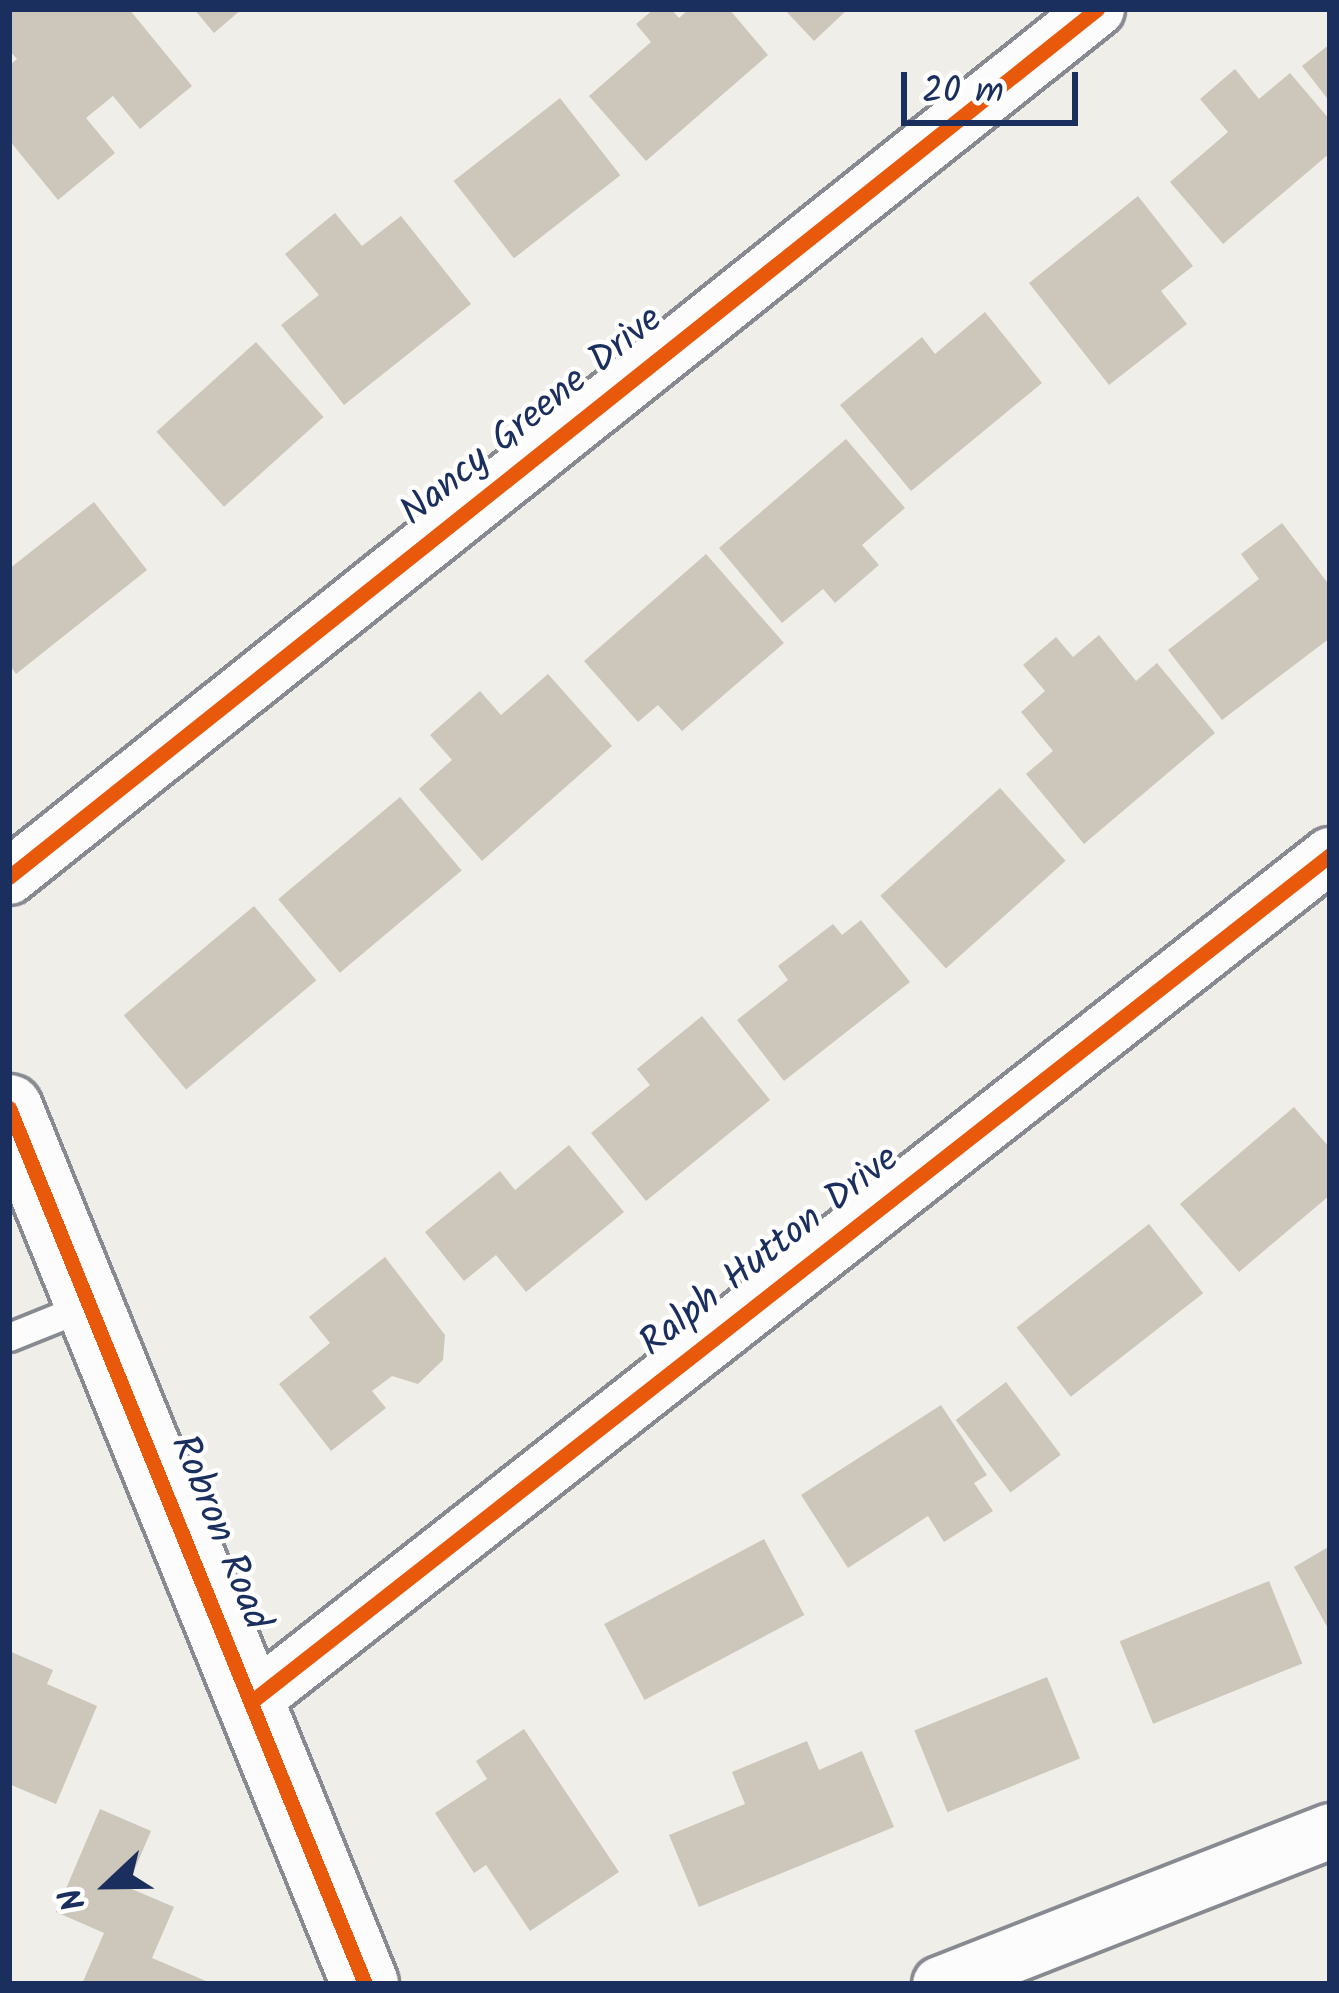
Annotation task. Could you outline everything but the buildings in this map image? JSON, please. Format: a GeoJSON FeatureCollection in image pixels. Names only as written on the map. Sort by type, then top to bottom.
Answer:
{"type":"FeatureCollection","features":[{"type":"Feature","properties":{"kind":"street","name":"Nancy Greene Drive"},"geometry":{"type":"LineString","coordinates":[[9,877],[1097,9]]}},
{"type":"Feature","properties":{"kind":"street","name":"Ralph Hutton Drive"},"geometry":{"type":"LineString","coordinates":[[251,1702],[1330,855]]}},
{"type":"Feature","properties":{"kind":"street","name":"Robron Road"},"geometry":{"type":"LineString","coordinates":[[9,1108],[365,1984]]}},
{"type":"Feature","properties":{"kind":"street"},"geometry":{"type":"LineString","coordinates":[[940,1984],[1330,1831]]}},
{"type":"Feature","properties":{"kind":"lane"},"geometry":{"type":"LineString","coordinates":[[9,1337],[91,1304]]}},
{"type":"Feature","properties":{"kind":"cycle path"},"geometry":{"type":"LineString","coordinates":[[9,877],[1097,9]]}},
{"type":"Feature","properties":{"kind":"cycle path"},"geometry":{"type":"LineString","coordinates":[[251,1702],[1330,855]]}},
{"type":"Feature","properties":{"kind":"cycle path"},"geometry":{"type":"LineString","coordinates":[[9,1108],[365,1984]]}}]}
